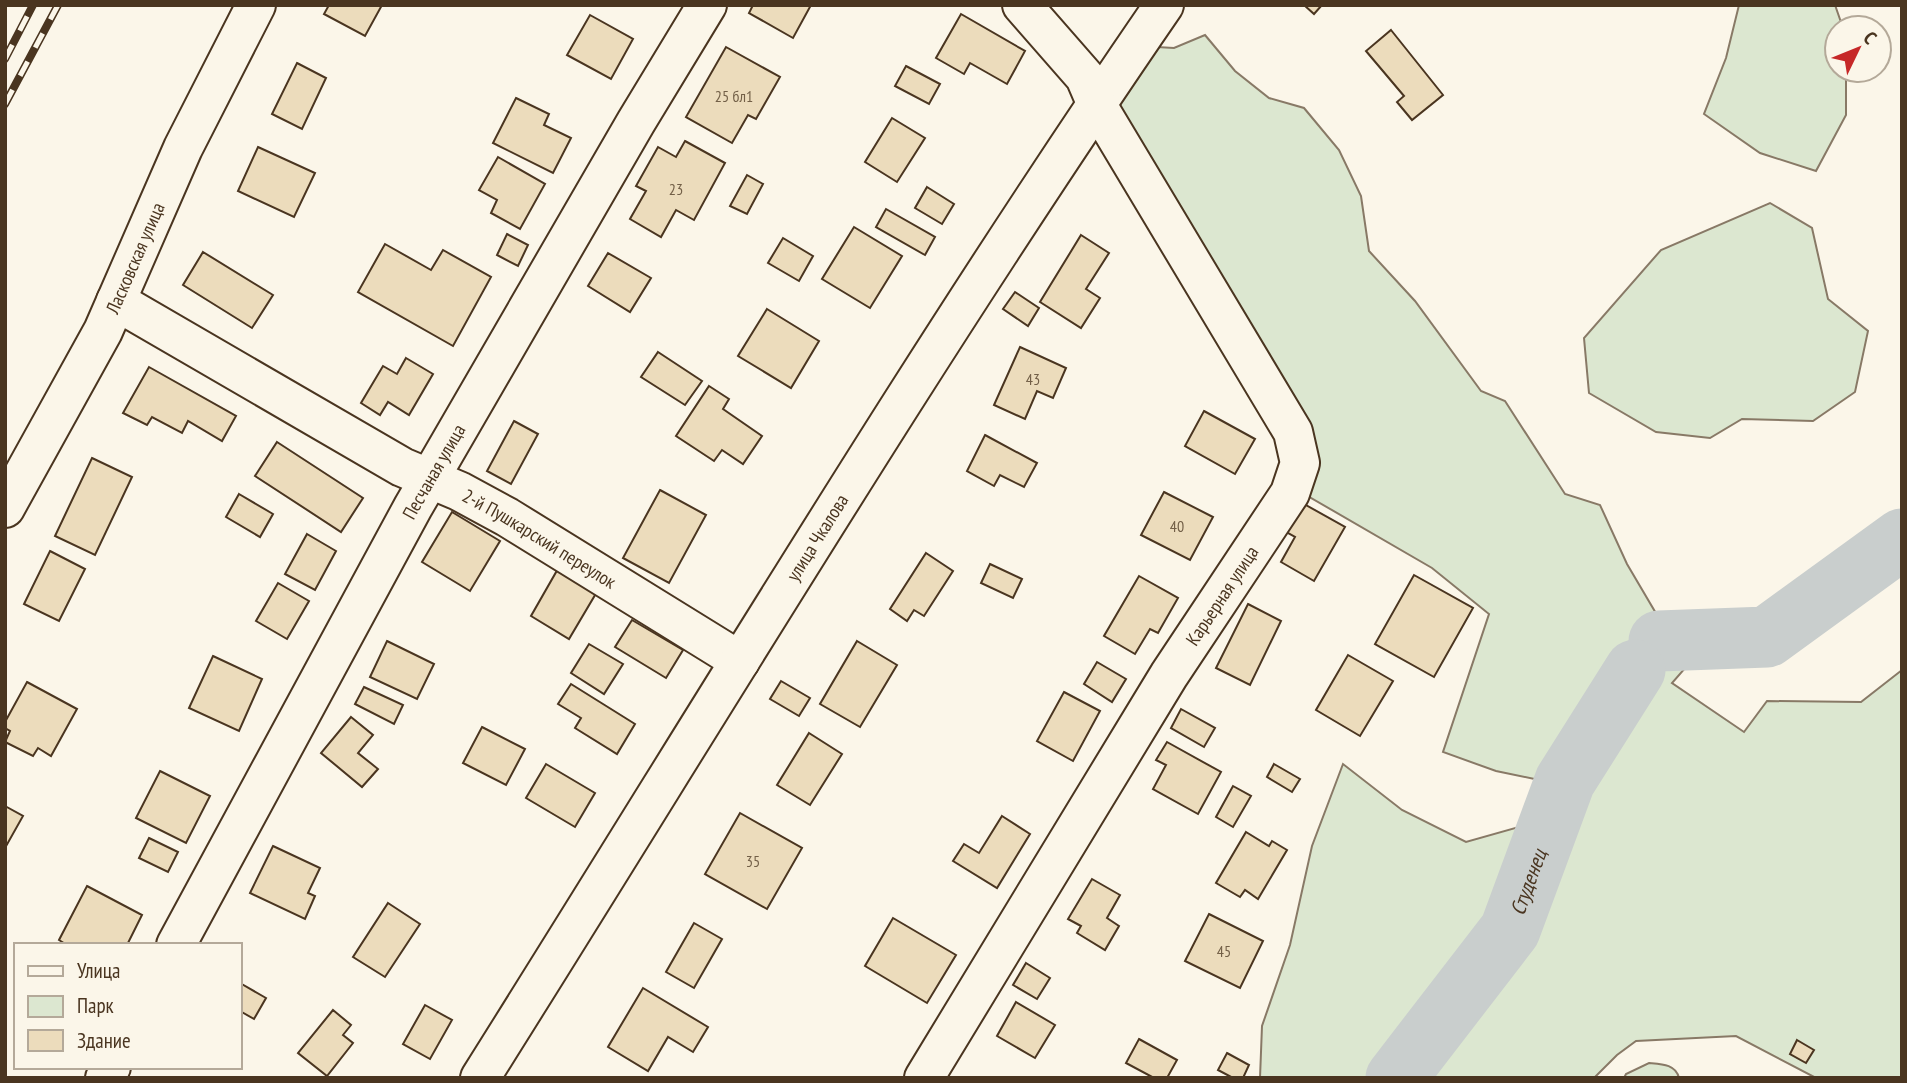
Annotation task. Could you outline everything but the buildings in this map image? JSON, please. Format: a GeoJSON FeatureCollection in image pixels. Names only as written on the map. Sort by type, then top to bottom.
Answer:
{"type":"FeatureCollection","features":[{"type":"Feature","properties":{"kind":"street","name":"Ласковская улица"},"geometry":{"type":"LineString","coordinates":[[5,508],[103,331],[183,148],[256,5]]}},
{"type":"Feature","properties":{"kind":"street","name":"Песчаная улица"},"geometry":{"type":"LineString","coordinates":[[177,943],[429,479],[706,5]]}},
{"type":"Feature","properties":{"kind":"street"},"geometry":{"type":"LineString","coordinates":[[1022,5],[1085,77],[1097,105]]}},
{"type":"Feature","properties":{"kind":"street","name":"улица Чкалова"},"geometry":{"type":"LineString","coordinates":[[480,1078],[996,257],[1164,5]]}},
{"type":"Feature","properties":{"kind":"street","name":"Карьерная улица"},"geometry":{"type":"LineString","coordinates":[[930,1076],[1169,676],[1290,493],[1300,463],[1293,432],[1097,105]]}},
{"type":"Feature","properties":{"kind":"street","name":"2-й Пушкарский переулок"},"geometry":{"type":"LineString","coordinates":[[116,301],[401,467],[459,491],[507,517],[740,661]]}},
{"type":"Feature","properties":{"kind":"green space"},"geometry":{"type":"Polygon","coordinates":[[[1739,5],[1835,5],[1838,14],[1823,14],[1823,84],[1846,84],[1846,115],[1816,171],[1760,153],[1704,114],[1726,58],[1739,5]]]}},
{"type":"Feature","properties":{"kind":"green space"},"geometry":{"type":"Polygon","coordinates":[[[1205,35],[1235,71],[1269,98],[1304,108],[1339,150],[1361,196],[1369,251],[1415,301],[1481,391],[1505,401],[1565,494],[1600,505],[1627,564],[1687,666],[1672,683],[1744,732],[1767,701],[1861,702],[1902,670],[1902,1078],[1816,1078],[1736,1036],[1636,1041],[1594,1078],[1260,1078],[1262,1026],[1290,945],[1312,846],[1343,764],[1402,810],[1466,842],[1533,823],[1544,781],[1496,771],[1443,752],[1489,614],[1432,568],[1306,495],[1110,105],[1157,47],[1174,48],[1205,35]]]}},
{"type":"Feature","properties":{"kind":"green space"},"geometry":{"type":"Polygon","coordinates":[[[1770,203],[1812,228],[1828,299],[1868,331],[1855,392],[1813,421],[1742,419],[1710,438],[1656,432],[1589,393],[1584,338],[1661,250],[1770,203]]]}},
{"type":"Feature","properties":{"kind":"green space"},"geometry":{"type":"Polygon","coordinates":[[[1649,1063],[1671,1067],[1679,1078],[1624,1078],[1626,1074],[1649,1063]]]}},
{"type":"Feature","properties":{"kind":"waterway","name":"Студенец"},"geometry":{"type":"LineString","coordinates":[[1659,641],[1767,637],[1902,539]]}},
{"type":"Feature","properties":{"kind":"waterway","name":"Студенец"},"geometry":{"type":"LineString","coordinates":[[1396,1078],[1510,930],[1565,781],[1635,670]]}},
{"type":"Feature","properties":{"kind":"railway"},"geometry":{"type":"LineString","coordinates":[[5,59],[33,5]]}},
{"type":"Feature","properties":{"kind":"railway"},"geometry":{"type":"LineString","coordinates":[[5,104],[58,5]]}}]}
